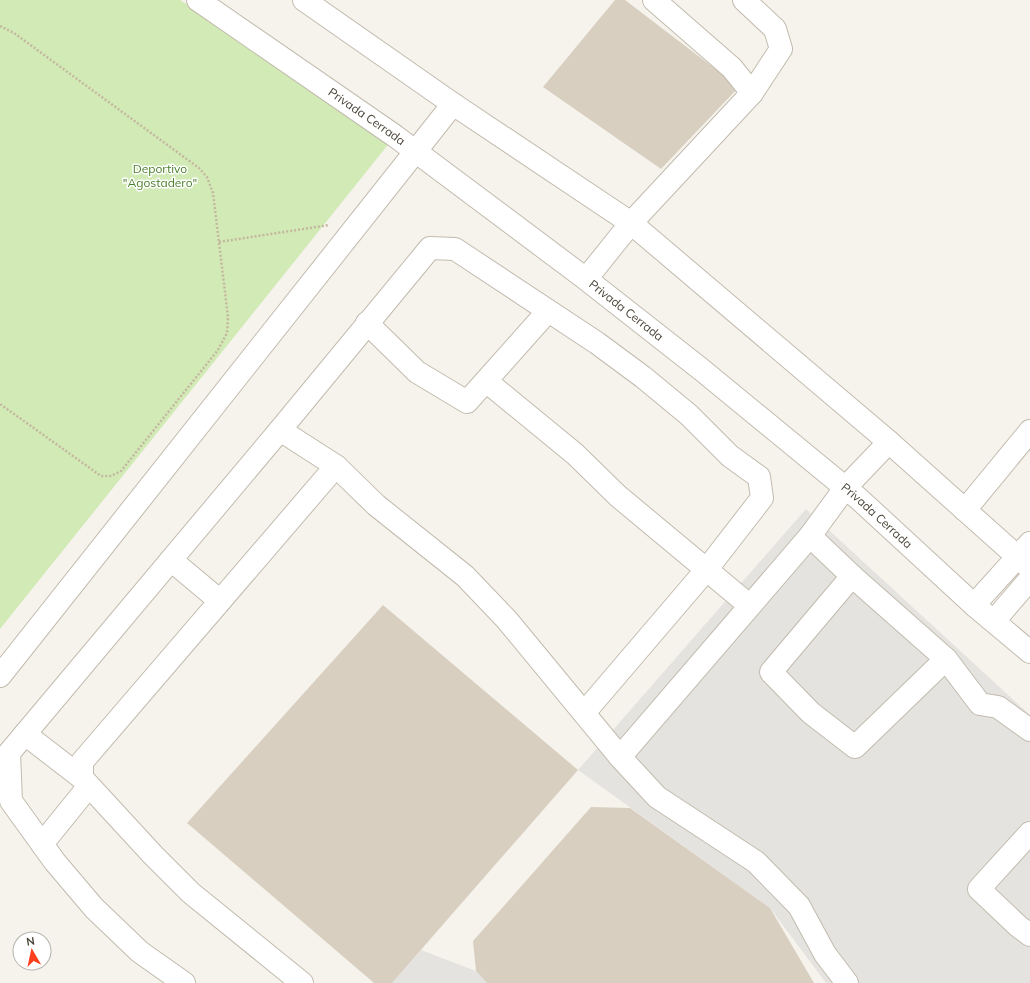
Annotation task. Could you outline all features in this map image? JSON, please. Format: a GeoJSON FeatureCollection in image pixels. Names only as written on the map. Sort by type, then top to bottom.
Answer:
{"type":"FeatureCollection","features":[{"type":"Feature","properties":{"kind":"street","name":"Privada Cerrada"},"geometry":{"type":"LineString","coordinates":[[198,0],[416,152],[586,279],[702,370],[845,488],[974,605],[1030,652]]}},
{"type":"Feature","properties":{"kind":"street"},"geometry":{"type":"LineString","coordinates":[[654,0],[732,68],[752,93]]}},
{"type":"Feature","properties":{"kind":"street"},"geometry":{"type":"LineString","coordinates":[[586,279],[631,223],[752,93],[781,49],[775,29],[744,0]]}},
{"type":"Feature","properties":{"kind":"street"},"geometry":{"type":"LineString","coordinates":[[310,2],[453,104],[631,223],[889,442],[965,510],[1026,556],[974,605]]}},
{"type":"Feature","properties":{"kind":"street"},"geometry":{"type":"LineString","coordinates":[[0,676],[453,104]]}},
{"type":"Feature","properties":{"kind":"street"},"geometry":{"type":"LineString","coordinates":[[184,983],[140,952],[94,908],[42,844],[12,801],[9,753],[280,430],[430,248],[455,249],[548,311],[642,377],[688,415],[730,456],[759,477],[762,498],[708,569],[584,712]]}},
{"type":"Feature","properties":{"kind":"street"},"geometry":{"type":"LineString","coordinates":[[368,323],[417,372],[467,402],[548,311]]}},
{"type":"Feature","properties":{"kind":"street"},"geometry":{"type":"LineString","coordinates":[[486,381],[575,454],[618,496],[708,569],[749,605]]}},
{"type":"Feature","properties":{"kind":"street"},"geometry":{"type":"LineString","coordinates":[[280,430],[336,466],[376,505],[465,576],[507,620],[620,757],[658,797],[756,862],[799,906],[825,954],[847,983]]}},
{"type":"Feature","properties":{"kind":"street"},"geometry":{"type":"LineString","coordinates":[[965,510],[1030,431]]}},
{"type":"Feature","properties":{"kind":"street"},"geometry":{"type":"LineString","coordinates":[[620,757],[749,605],[810,536],[845,488],[889,442]]}},
{"type":"Feature","properties":{"kind":"street"},"geometry":{"type":"LineString","coordinates":[[42,844],[85,782],[82,762],[336,466]]}},
{"type":"Feature","properties":{"kind":"street"},"geometry":{"type":"LineString","coordinates":[[810,536],[852,576],[946,660],[980,704],[998,707],[1030,730]]}},
{"type":"Feature","properties":{"kind":"street"},"geometry":{"type":"LineString","coordinates":[[171,560],[220,601]]}},
{"type":"Feature","properties":{"kind":"street"},"geometry":{"type":"LineString","coordinates":[[852,576],[771,672],[811,713],[855,747],[946,660]]}},
{"type":"Feature","properties":{"kind":"street"},"geometry":{"type":"LineString","coordinates":[[994,621],[1030,579]]}},
{"type":"Feature","properties":{"kind":"street"},"geometry":{"type":"LineString","coordinates":[[25,734],[85,782],[191,893],[302,983]]}},
{"type":"Feature","properties":{"kind":"street"},"geometry":{"type":"LineString","coordinates":[[1030,833],[979,889],[1018,926],[1030,935]]}},
{"type":"Feature","properties":{"kind":"path"},"geometry":{"type":"LineString","coordinates":[[0,26],[14,33],[199,168],[207,177],[213,193],[228,317],[228,333],[218,350],[121,471],[111,476],[101,476],[0,404]]}},
{"type":"Feature","properties":{"kind":"path"},"geometry":{"type":"LineString","coordinates":[[219,242],[363,219]]}},
{"type":"Feature","properties":{"kind":"green space","name":"Deportivo \"Agostadero\""},"geometry":{"type":"Polygon","coordinates":[[[0,0],[180,0],[395,136],[0,629],[0,0]]]}},
{"type":"Feature","properties":{"kind":"shaded area"},"geometry":{"type":"Polygon","coordinates":[[[806,509],[1030,715],[1030,983],[826,983],[770,908],[578,770],[806,509]]]}},
{"type":"Feature","properties":{"kind":"shaded area"},"geometry":{"type":"Polygon","coordinates":[[[421,950],[476,971],[487,983],[392,983],[421,950]]]}},
{"type":"Feature","properties":{"kind":"building"},"geometry":{"type":"Polygon","coordinates":[[[615,0],[625,0],[739,87],[661,169],[543,87],[615,0]]]}},
{"type":"Feature","properties":{"kind":"building"},"geometry":{"type":"Polygon","coordinates":[[[383,605],[578,770],[392,983],[374,983],[187,823],[383,605]]]}},
{"type":"Feature","properties":{"kind":"building"},"geometry":{"type":"Polygon","coordinates":[[[591,807],[630,808],[770,908],[814,983],[487,983],[476,971],[473,941],[591,807]]]}}]}
